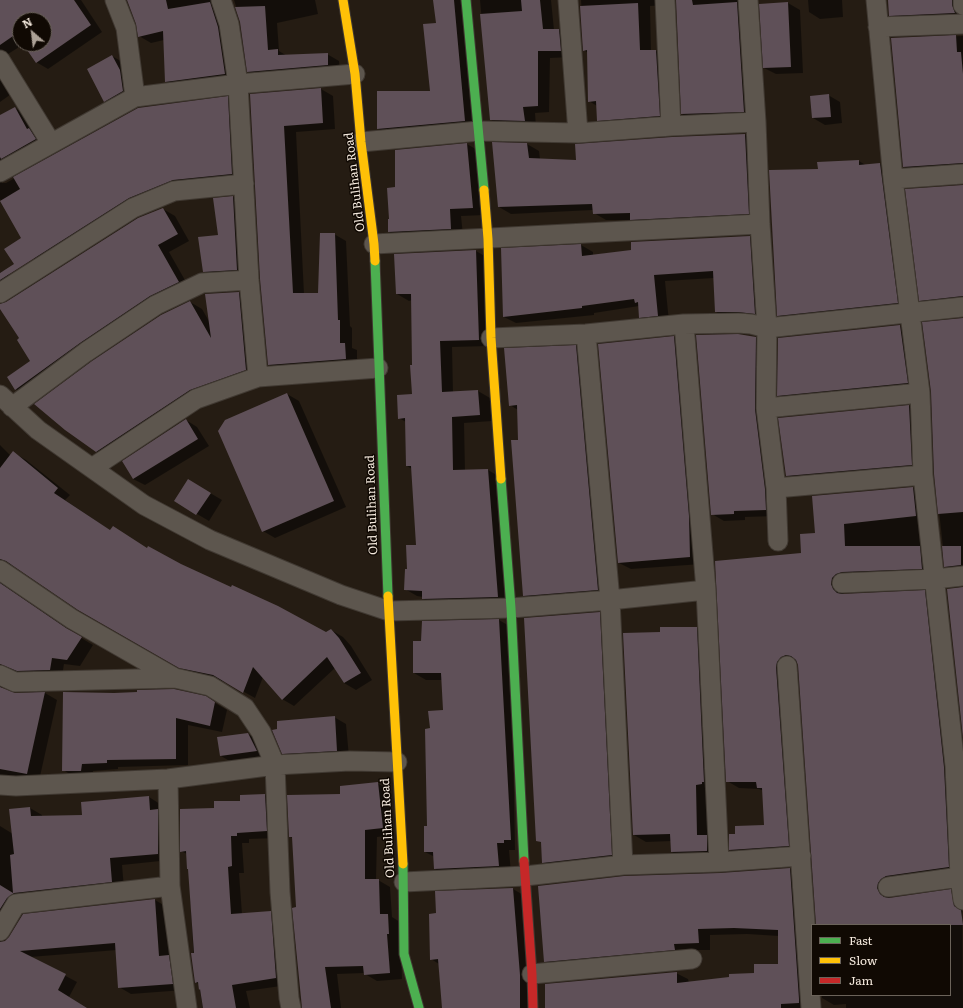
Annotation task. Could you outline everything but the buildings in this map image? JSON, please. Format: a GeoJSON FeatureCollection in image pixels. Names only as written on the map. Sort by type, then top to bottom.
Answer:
{"type":"FeatureCollection","features":[{"type":"Feature","properties":{"kind":"street"},"geometry":{"type":"LineString","coordinates":[[115,0],[126,28],[135,97]]}},
{"type":"Feature","properties":{"kind":"street"},"geometry":{"type":"LineString","coordinates":[[221,0],[229,24],[238,84],[249,280],[258,377]]}},
{"type":"Feature","properties":{"kind":"street","name":"Old Bulihan Road"},"geometry":{"type":"LineString","coordinates":[[343,0],[355,74],[361,142],[374,244],[389,611],[404,882],[404,954],[419,1008]]}},
{"type":"Feature","properties":{"kind":"street"},"geometry":{"type":"LineString","coordinates":[[466,0],[488,239],[491,338],[511,608],[533,1008]]}},
{"type":"Feature","properties":{"kind":"street"},"geometry":{"type":"LineString","coordinates":[[568,0],[578,133]]}},
{"type":"Feature","properties":{"kind":"street"},"geometry":{"type":"LineString","coordinates":[[665,0],[671,126]]}},
{"type":"Feature","properties":{"kind":"street"},"geometry":{"type":"LineString","coordinates":[[748,0],[767,328],[766,408],[776,488],[778,541]]}},
{"type":"Feature","properties":{"kind":"street"},"geometry":{"type":"LineString","coordinates":[[876,0],[893,179],[920,393],[923,475],[959,766],[963,900]]}},
{"type":"Feature","properties":{"kind":"street"},"geometry":{"type":"LineString","coordinates":[[963,0],[963,5]]}},
{"type":"Feature","properties":{"kind":"street"},"geometry":{"type":"LineString","coordinates":[[878,27],[963,24]]}},
{"type":"Feature","properties":{"kind":"street"},"geometry":{"type":"LineString","coordinates":[[0,60],[51,144]]}},
{"type":"Feature","properties":{"kind":"street"},"geometry":{"type":"LineString","coordinates":[[0,172],[135,97],[238,84],[355,74]]}},
{"type":"Feature","properties":{"kind":"street"},"geometry":{"type":"LineString","coordinates":[[361,142],[479,132],[578,133],[671,126],[756,122]]}},
{"type":"Feature","properties":{"kind":"street"},"geometry":{"type":"LineString","coordinates":[[893,179],[963,174]]}},
{"type":"Feature","properties":{"kind":"street"},"geometry":{"type":"LineString","coordinates":[[0,294],[133,208],[174,191],[244,184]]}},
{"type":"Feature","properties":{"kind":"street"},"geometry":{"type":"LineString","coordinates":[[374,244],[760,224]]}},
{"type":"Feature","properties":{"kind":"street"},"geometry":{"type":"LineString","coordinates":[[249,280],[202,283],[156,305],[86,352],[6,401],[38,430],[144,505],[210,540],[341,595],[389,611],[511,608],[706,590]]}},
{"type":"Feature","properties":{"kind":"street"},"geometry":{"type":"LineString","coordinates":[[491,338],[586,334],[684,324],[738,323],[751,324],[767,328],[963,307]]}},
{"type":"Feature","properties":{"kind":"street"},"geometry":{"type":"LineString","coordinates":[[684,324],[706,590],[719,862]]}},
{"type":"Feature","properties":{"kind":"street"},"geometry":{"type":"LineString","coordinates":[[586,334],[610,600],[623,865]]}},
{"type":"Feature","properties":{"kind":"street"},"geometry":{"type":"LineString","coordinates":[[92,468],[196,399],[258,377],[378,368]]}},
{"type":"Feature","properties":{"kind":"street"},"geometry":{"type":"LineString","coordinates":[[766,408],[920,393]]}},
{"type":"Feature","properties":{"kind":"street"},"geometry":{"type":"LineString","coordinates":[[776,488],[923,475]]}},
{"type":"Feature","properties":{"kind":"street"},"geometry":{"type":"LineString","coordinates":[[0,570],[72,619],[175,678]]}},
{"type":"Feature","properties":{"kind":"street"},"geometry":{"type":"LineString","coordinates":[[842,583],[935,579],[963,576]]}},
{"type":"Feature","properties":{"kind":"street"},"geometry":{"type":"LineString","coordinates":[[787,666],[811,1008]]}},
{"type":"Feature","properties":{"kind":"street"},"geometry":{"type":"LineString","coordinates":[[0,675],[15,682],[175,678],[210,686],[245,708],[261,732],[275,765],[280,892],[291,1008]]}},
{"type":"Feature","properties":{"kind":"street"},"geometry":{"type":"LineString","coordinates":[[0,785],[16,786],[168,779],[275,765],[350,761],[397,762]]}},
{"type":"Feature","properties":{"kind":"street"},"geometry":{"type":"LineString","coordinates":[[168,779],[170,886],[187,1008]]}},
{"type":"Feature","properties":{"kind":"street"},"geometry":{"type":"LineString","coordinates":[[404,882],[525,876],[623,865],[719,862],[801,856]]}},
{"type":"Feature","properties":{"kind":"street"},"geometry":{"type":"LineString","coordinates":[[888,887],[961,865]]}},
{"type":"Feature","properties":{"kind":"street"},"geometry":{"type":"LineString","coordinates":[[0,931],[16,904],[170,886]]}},
{"type":"Feature","properties":{"kind":"street"},"geometry":{"type":"LineString","coordinates":[[532,974],[692,959]]}},
{"type":"Feature","properties":{"kind":"traffic: fast"},"geometry":{"type":"LineString","coordinates":[[466,0],[484,190]]}},
{"type":"Feature","properties":{"kind":"traffic: fast"},"geometry":{"type":"LineString","coordinates":[[375,261],[388,596]]}},
{"type":"Feature","properties":{"kind":"traffic: fast"},"geometry":{"type":"LineString","coordinates":[[501,479],[511,608],[524,861]]}},
{"type":"Feature","properties":{"kind":"traffic: fast"},"geometry":{"type":"LineString","coordinates":[[403,864],[404,954],[419,1008]]}},
{"type":"Feature","properties":{"kind":"traffic: slow"},"geometry":{"type":"LineString","coordinates":[[343,0],[355,74],[361,142],[375,261]]}},
{"type":"Feature","properties":{"kind":"traffic: slow"},"geometry":{"type":"LineString","coordinates":[[484,190],[488,239],[491,338],[501,479]]}},
{"type":"Feature","properties":{"kind":"traffic: slow"},"geometry":{"type":"LineString","coordinates":[[388,596],[403,864]]}},
{"type":"Feature","properties":{"kind":"traffic: jam"},"geometry":{"type":"LineString","coordinates":[[524,861],[533,1008]]}}]}
